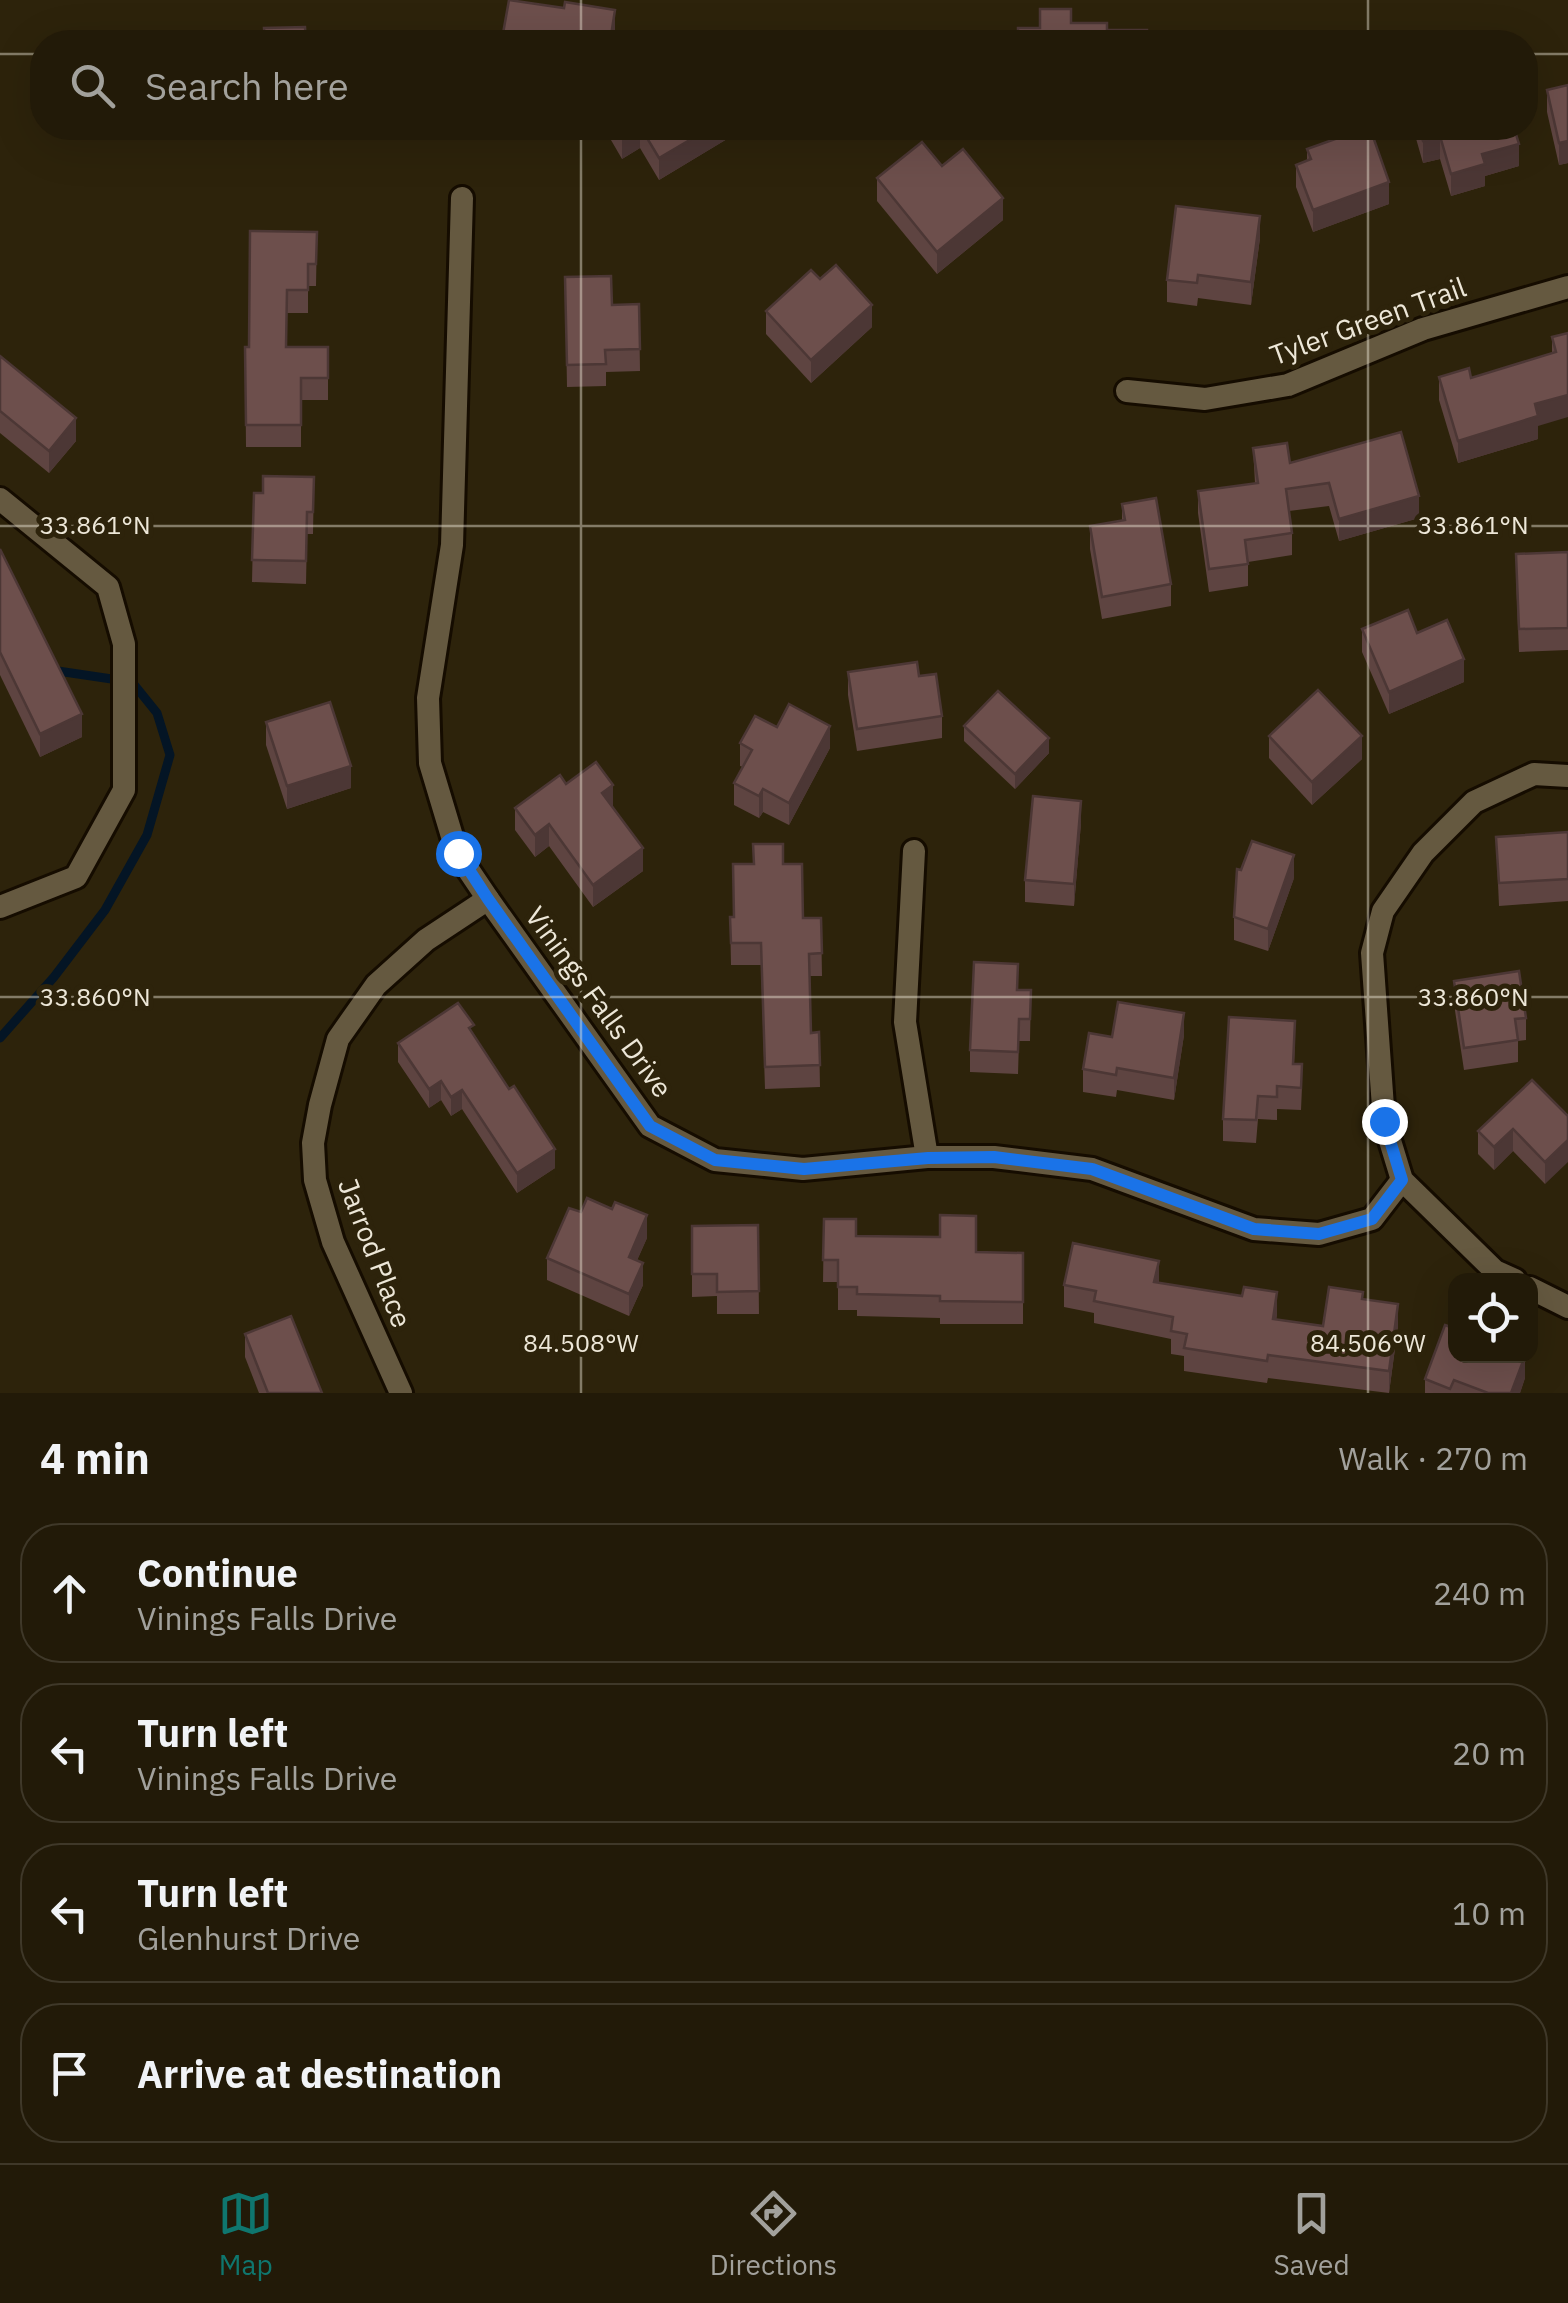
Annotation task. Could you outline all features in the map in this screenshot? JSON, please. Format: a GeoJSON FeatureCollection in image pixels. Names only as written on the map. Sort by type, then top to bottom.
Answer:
{"type":"FeatureCollection","features":[{"type":"Feature","properties":{"kind":"street","name":"Vinings Falls Drive"},"geometry":{"type":"LineString","coordinates":[[462,198],[452,544],[428,698],[430,764],[458,853],[650,1126],[715,1160],[804,1169],[928,1158],[994,1157],[1092,1169],[1254,1229],[1319,1234],[1372,1219],[1402,1180]]}},
{"type":"Feature","properties":{"kind":"street","name":"Tyler Green Trail"},"geometry":{"type":"LineString","coordinates":[[1126,391],[1205,399],[1288,384],[1423,329],[1568,286]]}},
{"type":"Feature","properties":{"kind":"street"},"geometry":{"type":"LineString","coordinates":[[0,498],[108,587],[124,644],[124,790],[76,877],[0,907]]}},
{"type":"Feature","properties":{"kind":"street"},"geometry":{"type":"LineString","coordinates":[[1499,1273],[1402,1180],[1384,1121],[1372,953],[1383,911],[1424,853],[1474,802],[1534,774],[1568,776]]}},
{"type":"Feature","properties":{"kind":"street"},"geometry":{"type":"LineString","coordinates":[[914,851],[905,1022],[928,1158]]}},
{"type":"Feature","properties":{"kind":"street","name":"Jarrod Place"},"geometry":{"type":"LineString","coordinates":[[401,1393],[333,1242],[315,1180],[313,1143],[338,1040],[376,985],[426,940],[488,899]]}},
{"type":"Feature","properties":{"kind":"street"},"geometry":{"type":"LineString","coordinates":[[1538,1292],[1568,1307]]}},
{"type":"Feature","properties":{"kind":"building"},"geometry":{"type":"Polygon","coordinates":[[[509,0],[564,8],[565,2],[615,10],[612,30],[504,30],[509,0]]]}},
{"type":"Feature","properties":{"kind":"building"},"geometry":{"type":"Polygon","coordinates":[[[1040,9],[1071,9],[1071,23],[1107,23],[1107,30],[1018,30],[1040,28],[1040,9]]]}},
{"type":"Feature","properties":{"kind":"building"},"geometry":{"type":"Polygon","coordinates":[[[305,27],[305,30],[264,30],[305,27]]]}},
{"type":"Feature","properties":{"kind":"building"},"geometry":{"type":"Polygon","coordinates":[[[1568,85],[1568,141],[1559,143],[1547,90],[1568,85]]]}},
{"type":"Feature","properties":{"kind":"building"},"geometry":{"type":"Polygon","coordinates":[[[648,140],[690,140],[659,158],[648,140]]]}},
{"type":"Feature","properties":{"kind":"building"},"geometry":{"type":"Polygon","coordinates":[[[1332,140],[1374,140],[1389,182],[1313,210],[1296,165],[1311,159],[1307,149],[1332,140]]]}},
{"type":"Feature","properties":{"kind":"building"},"geometry":{"type":"Polygon","coordinates":[[[1441,140],[1518,140],[1519,144],[1482,154],[1485,164],[1451,174],[1441,140]]]}},
{"type":"Feature","properties":{"kind":"building"},"geometry":{"type":"Polygon","coordinates":[[[922,142],[942,166],[963,149],[1003,198],[937,252],[877,178],[922,142]]]}},
{"type":"Feature","properties":{"kind":"building"},"geometry":{"type":"Polygon","coordinates":[[[1176,206],[1260,216],[1251,282],[1198,275],[1197,283],[1167,280],[1176,206]]]}},
{"type":"Feature","properties":{"kind":"building"},"geometry":{"type":"Polygon","coordinates":[[[250,231],[317,232],[316,264],[308,264],[308,290],[287,290],[286,347],[328,347],[328,378],[301,378],[301,425],[246,425],[250,231]]]}},
{"type":"Feature","properties":{"kind":"building"},"geometry":{"type":"Polygon","coordinates":[[[836,265],[872,305],[811,360],[766,311],[811,270],[820,279],[836,265]]]}},
{"type":"Feature","properties":{"kind":"building"},"geometry":{"type":"Polygon","coordinates":[[[611,276],[612,305],[639,304],[640,349],[605,350],[606,364],[567,365],[565,277],[611,276]]]}},
{"type":"Feature","properties":{"kind":"building"},"geometry":{"type":"Polygon","coordinates":[[[1568,333],[1568,395],[1535,404],[1538,416],[1458,441],[1439,377],[1469,368],[1471,378],[1556,352],[1552,337],[1568,333]]]}},
{"type":"Feature","properties":{"kind":"building"},"geometry":{"type":"Polygon","coordinates":[[[0,356],[76,418],[49,451],[0,411],[0,356]]]}},
{"type":"Feature","properties":{"kind":"building"},"geometry":{"type":"Polygon","coordinates":[[[1401,432],[1419,496],[1339,519],[1329,483],[1286,489],[1292,533],[1245,540],[1248,564],[1209,569],[1198,491],[1258,483],[1253,448],[1287,443],[1290,463],[1401,432]]]}},
{"type":"Feature","properties":{"kind":"building"},"geometry":{"type":"Polygon","coordinates":[[[263,476],[314,477],[313,512],[307,512],[306,561],[252,560],[254,493],[263,493],[263,476]]]}},
{"type":"Feature","properties":{"kind":"building"},"geometry":{"type":"Polygon","coordinates":[[[1156,498],[1171,584],[1102,597],[1090,526],[1125,520],[1122,504],[1156,498]]]}},
{"type":"Feature","properties":{"kind":"building"},"geometry":{"type":"Polygon","coordinates":[[[0,549],[82,714],[40,734],[0,652],[0,549]]]}},
{"type":"Feature","properties":{"kind":"building"},"geometry":{"type":"Polygon","coordinates":[[[1568,552],[1568,628],[1519,629],[1516,554],[1568,552]]]}},
{"type":"Feature","properties":{"kind":"building"},"geometry":{"type":"Polygon","coordinates":[[[1408,610],[1417,633],[1447,620],[1464,659],[1389,692],[1362,629],[1408,610]]]}},
{"type":"Feature","properties":{"kind":"building"},"geometry":{"type":"Polygon","coordinates":[[[917,662],[919,676],[936,674],[942,716],[857,729],[848,672],[917,662]]]}},
{"type":"Feature","properties":{"kind":"building"},"geometry":{"type":"Polygon","coordinates":[[[1318,690],[1362,736],[1312,782],[1269,736],[1318,690]]]}},
{"type":"Feature","properties":{"kind":"building"},"geometry":{"type":"Polygon","coordinates":[[[998,691],[1049,738],[1015,774],[964,726],[998,691]]]}},
{"type":"Feature","properties":{"kind":"building"},"geometry":{"type":"Polygon","coordinates":[[[330,702],[351,766],[287,786],[266,722],[330,702]]]}},
{"type":"Feature","properties":{"kind":"building"},"geometry":{"type":"Polygon","coordinates":[[[789,704],[830,726],[789,803],[763,789],[759,796],[734,783],[752,750],[740,743],[755,716],[777,727],[789,704]]]}},
{"type":"Feature","properties":{"kind":"building"},"geometry":{"type":"Polygon","coordinates":[[[596,762],[613,785],[602,793],[643,848],[593,885],[549,824],[535,835],[515,808],[560,775],[566,784],[596,762]]]}},
{"type":"Feature","properties":{"kind":"building"},"geometry":{"type":"Polygon","coordinates":[[[1033,796],[1081,801],[1074,884],[1025,880],[1033,796]]]}},
{"type":"Feature","properties":{"kind":"building"},"geometry":{"type":"Polygon","coordinates":[[[1568,832],[1568,879],[1499,883],[1496,837],[1568,832]]]}},
{"type":"Feature","properties":{"kind":"building"},"geometry":{"type":"Polygon","coordinates":[[[1252,841],[1294,855],[1268,929],[1234,917],[1237,869],[1241,870],[1252,841]]]}},
{"type":"Feature","properties":{"kind":"building"},"geometry":{"type":"Polygon","coordinates":[[[753,844],[783,844],[783,864],[802,864],[803,918],[821,918],[822,953],[809,954],[811,1033],[819,1032],[820,1065],[765,1067],[761,943],[731,943],[733,864],[754,864],[753,844]]]}},
{"type":"Feature","properties":{"kind":"building"},"geometry":{"type":"Polygon","coordinates":[[[974,962],[1018,964],[1017,990],[1031,990],[1030,1019],[1019,1019],[1018,1052],[970,1050],[974,962]]]}},
{"type":"Feature","properties":{"kind":"building"},"geometry":{"type":"Polygon","coordinates":[[[1519,971],[1526,1018],[1515,1019],[1518,1040],[1464,1048],[1454,981],[1519,971]]]}},
{"type":"Feature","properties":{"kind":"building"},"geometry":{"type":"Polygon","coordinates":[[[1118,1002],[1184,1013],[1174,1078],[1117,1068],[1116,1075],[1083,1069],[1089,1033],[1112,1037],[1118,1002]]]}},
{"type":"Feature","properties":{"kind":"building"},"geometry":{"type":"Polygon","coordinates":[[[458,1003],[474,1025],[469,1028],[509,1089],[514,1086],[555,1149],[517,1173],[462,1090],[451,1097],[441,1081],[429,1089],[398,1043],[458,1003]]]}},
{"type":"Feature","properties":{"kind":"building"},"geometry":{"type":"Polygon","coordinates":[[[1229,1017],[1295,1021],[1293,1064],[1302,1064],[1301,1088],[1277,1086],[1277,1097],[1258,1096],[1256,1120],[1223,1119],[1229,1017]]]}},
{"type":"Feature","properties":{"kind":"building"},"geometry":{"type":"Polygon","coordinates":[[[1532,1080],[1568,1116],[1568,1140],[1545,1162],[1513,1129],[1494,1147],[1478,1131],[1532,1080]]]}},
{"type":"Feature","properties":{"kind":"building"},"geometry":{"type":"Polygon","coordinates":[[[587,1198],[612,1209],[615,1202],[647,1215],[629,1257],[643,1263],[629,1294],[547,1258],[569,1208],[581,1212],[587,1198]]]}},
{"type":"Feature","properties":{"kind":"building"},"geometry":{"type":"Polygon","coordinates":[[[940,1215],[976,1216],[976,1252],[1023,1253],[1023,1302],[857,1294],[857,1287],[838,1287],[838,1260],[823,1260],[824,1219],[856,1219],[856,1236],[940,1237],[940,1215]]]}},
{"type":"Feature","properties":{"kind":"building"},"geometry":{"type":"Polygon","coordinates":[[[758,1225],[759,1291],[717,1292],[717,1274],[692,1274],[692,1226],[758,1225]]]}},
{"type":"Feature","properties":{"kind":"building"},"geometry":{"type":"Polygon","coordinates":[[[1073,1243],[1159,1261],[1154,1282],[1242,1296],[1244,1287],[1277,1292],[1273,1319],[1323,1326],[1329,1287],[1363,1292],[1362,1299],[1398,1304],[1389,1371],[1268,1355],[1267,1361],[1184,1348],[1187,1334],[1171,1331],[1173,1317],[1094,1301],[1096,1291],[1064,1285],[1073,1243]]]}},
{"type":"Feature","properties":{"kind":"building"},"geometry":{"type":"Polygon","coordinates":[[[291,1316],[322,1393],[268,1393],[245,1334],[291,1316]]]}},
{"type":"Feature","properties":{"kind":"building"},"geometry":{"type":"Polygon","coordinates":[[[1445,1325],[1448,1363],[1522,1363],[1511,1393],[1488,1393],[1454,1380],[1450,1389],[1425,1379],[1445,1325]]]}},
{"type":"Feature","properties":{"kind":"waterway"},"geometry":{"type":"LineString","coordinates":[[0,1038],[54,977],[105,910],[147,835],[170,755],[157,713],[132,682],[51,670]]}},
{"type":"Feature","properties":{"kind":"route"},"geometry":{"type":"LineString","coordinates":[[458,853],[650,1126],[715,1160],[804,1169],[928,1158],[994,1157],[1092,1169],[1254,1229],[1319,1234],[1372,1219],[1402,1180],[1384,1121]]}}]}
